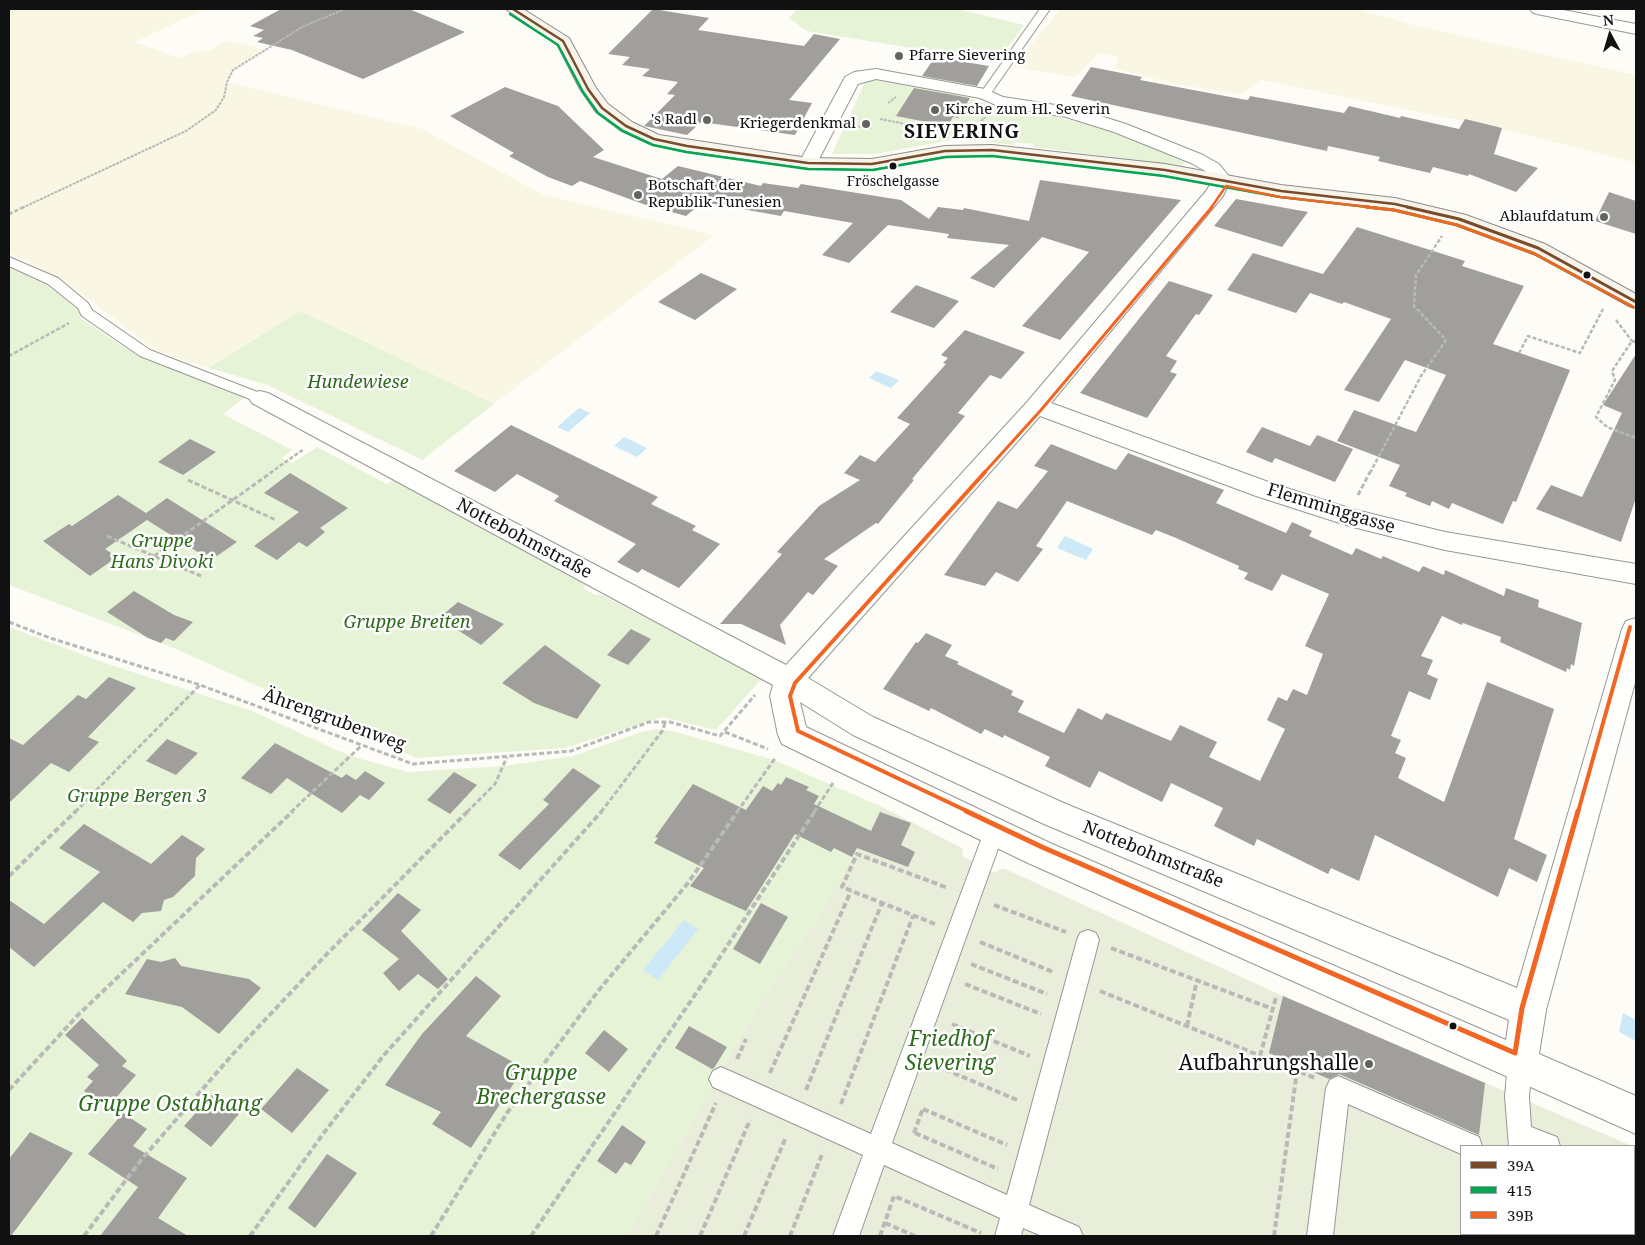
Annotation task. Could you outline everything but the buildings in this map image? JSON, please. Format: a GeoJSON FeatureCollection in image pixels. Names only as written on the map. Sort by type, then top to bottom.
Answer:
{"type":"FeatureCollection","features":[{"type":"Feature","properties":{"kind":"main road"},"geometry":{"type":"LineString","coordinates":[[513,9],[564,41],[588,89],[602,108],[626,126],[654,140],[808,163],[872,164],[917,155],[970,149],[1022,153],[1222,179],[1281,191],[1396,204],[1458,219],[1538,248],[1636,302]]}},
{"type":"Feature","properties":{"kind":"street"},"geometry":{"type":"LineString","coordinates":[[1537,9],[1636,28]]}},
{"type":"Feature","properties":{"kind":"street"},"geometry":{"type":"LineString","coordinates":[[808,163],[851,81],[860,76],[876,74],[985,94],[998,101],[1070,112],[1120,128],[1197,159],[1213,168],[1222,179],[1216,192],[1036,406],[782,676],[784,696],[793,735],[994,832],[1520,1062],[1636,1115]]}},
{"type":"Feature","properties":{"kind":"street","name":"Nottebohmstraße"},"geometry":{"type":"LineString","coordinates":[[260,398],[782,676],[864,726],[1055,814],[1528,1010]]}},
{"type":"Feature","properties":{"kind":"street","name":"Flemminggasse"},"geometry":{"type":"LineString","coordinates":[[1036,406],[1265,490],[1349,517],[1445,541],[1636,574]]}},
{"type":"Feature","properties":{"kind":"street"},"geometry":{"type":"LineString","coordinates":[[1520,1062],[1528,1010],[1636,629]]}},
{"type":"Feature","properties":{"kind":"lane"},"geometry":{"type":"LineString","coordinates":[[985,94],[1045,9]]}},
{"type":"Feature","properties":{"kind":"lane"},"geometry":{"type":"LineString","coordinates":[[9,261],[53,281],[83,306],[87,313],[145,353],[260,398]]}},
{"type":"Feature","properties":{"kind":"lane"},"geometry":{"type":"LineString","coordinates":[[846,1236],[947,955],[994,832]]}},
{"type":"Feature","properties":{"kind":"lane"},"geometry":{"type":"LineString","coordinates":[[1008,1236],[1088,940]]}},
{"type":"Feature","properties":{"kind":"lane"},"geometry":{"type":"LineString","coordinates":[[1520,1062],[1517,1097],[1521,1141],[1543,1145]]}},
{"type":"Feature","properties":{"kind":"lane"},"geometry":{"type":"LineString","coordinates":[[723,1080],[1070,1236]]}},
{"type":"Feature","properties":{"kind":"lane"},"geometry":{"type":"LineString","coordinates":[[1320,1236],[1338,1088],[1468,1145]]}},
{"type":"Feature","properties":{"kind":"path"},"geometry":{"type":"LineString","coordinates":[[9,214],[186,131],[216,110],[224,97],[227,82],[233,70],[304,26],[345,9]]}},
{"type":"Feature","properties":{"kind":"path"},"geometry":{"type":"LineString","coordinates":[[852,126],[871,128]]}},
{"type":"Feature","properties":{"kind":"path"},"geometry":{"type":"LineString","coordinates":[[1354,503],[1421,376],[1446,340],[1414,306],[1416,275],[1443,236]]}},
{"type":"Feature","properties":{"kind":"path"},"geometry":{"type":"LineString","coordinates":[[9,356],[87,313]]}},
{"type":"Feature","properties":{"kind":"path"},"geometry":{"type":"LineString","coordinates":[[1519,353],[1528,336],[1580,353],[1600,316]]}},
{"type":"Feature","properties":{"kind":"path"},"geometry":{"type":"LineString","coordinates":[[1616,320],[1632,341],[1636,342]]}},
{"type":"Feature","properties":{"kind":"path"},"geometry":{"type":"LineString","coordinates":[[1632,341],[1612,371],[1615,380],[1596,417],[1607,427],[1636,438]]}},
{"type":"Feature","properties":{"kind":"path"},"geometry":{"type":"LineString","coordinates":[[154,556],[325,434]]}},
{"type":"Feature","properties":{"kind":"path"},"geometry":{"type":"LineString","coordinates":[[188,480],[276,520]]}},
{"type":"Feature","properties":{"kind":"path"},"geometry":{"type":"LineString","coordinates":[[106,536],[201,576]]}},
{"type":"Feature","properties":{"kind":"path","name":"Ährengrubenweg"},"geometry":{"type":"LineString","coordinates":[[9,622],[50,638],[200,685],[413,764],[571,751],[649,722],[665,722],[720,736],[725,732]]}},
{"type":"Feature","properties":{"kind":"path"},"geometry":{"type":"LineString","coordinates":[[769,750],[725,732],[782,676]]}},
{"type":"Feature","properties":{"kind":"path"},"geometry":{"type":"LineString","coordinates":[[9,876],[93,795],[200,685]]}},
{"type":"Feature","properties":{"kind":"path"},"geometry":{"type":"LineString","coordinates":[[250,1236],[323,1134],[384,1055],[592,824],[663,730],[665,722]]}},
{"type":"Feature","properties":{"kind":"path"},"geometry":{"type":"LineString","coordinates":[[9,1090],[79,1014],[361,746]]}},
{"type":"Feature","properties":{"kind":"path"},"geometry":{"type":"LineString","coordinates":[[431,1236],[507,1113],[599,990],[688,883],[778,753]]}},
{"type":"Feature","properties":{"kind":"path"},"geometry":{"type":"LineString","coordinates":[[84,1236],[141,1160],[233,1054],[325,956],[495,784],[507,757]]}},
{"type":"Feature","properties":{"kind":"path"},"geometry":{"type":"LineString","coordinates":[[531,1236],[703,983],[832,785]]}},
{"type":"Feature","properties":{"kind":"path"},"geometry":{"type":"LineString","coordinates":[[700,1236],[852,890]]}},
{"type":"Feature","properties":{"kind":"path"},"geometry":{"type":"LineString","coordinates":[[744,1236],[882,903]]}},
{"type":"Feature","properties":{"kind":"path"},"geometry":{"type":"LineString","coordinates":[[790,1236],[913,916]]}},
{"type":"Feature","properties":{"kind":"path"},"geometry":{"type":"LineString","coordinates":[[947,955],[1069,1013]]}},
{"type":"Feature","properties":{"kind":"path"},"geometry":{"type":"LineString","coordinates":[[1187,1026],[1197,980]]}},
{"type":"Feature","properties":{"kind":"path"},"geometry":{"type":"LineString","coordinates":[[965,984],[1069,1013]]}},
{"type":"Feature","properties":{"kind":"path"},"geometry":{"type":"LineString","coordinates":[[1260,1056],[1276,997]]}},
{"type":"Feature","properties":{"kind":"path"},"geometry":{"type":"LineString","coordinates":[[952,1024],[1054,1066]]}},
{"type":"Feature","properties":{"kind":"path"},"geometry":{"type":"LineString","coordinates":[[656,1236],[723,1080],[746,1039]]}},
{"type":"Feature","properties":{"kind":"path"},"geometry":{"type":"LineString","coordinates":[[937,1066],[1042,1111]]}},
{"type":"Feature","properties":{"kind":"path"},"geometry":{"type":"LineString","coordinates":[[1274,1236],[1297,1071]]}},
{"type":"Feature","properties":{"kind":"path"},"geometry":{"type":"LineString","coordinates":[[923,1109],[1030,1155]]}},
{"type":"Feature","properties":{"kind":"path"},"geometry":{"type":"LineString","coordinates":[[888,1123],[1023,1180]]}},
{"type":"Feature","properties":{"kind":"path"},"geometry":{"type":"LineString","coordinates":[[880,1236],[894,1196],[989,1236]]}},
{"type":"Feature","properties":{"kind":"path"},"geometry":{"type":"LineString","coordinates":[[885,1223],[915,1236]]}},
{"type":"Feature","properties":{"kind":"shaded area"},"geometry":{"type":"Polygon","coordinates":[[[9,9],[197,9],[201,11],[135,42],[179,58],[197,51],[210,50],[227,40],[262,49],[233,70],[227,82],[422,129],[544,195],[714,235],[494,404],[300,311],[207,368],[155,350],[64,280],[9,253],[9,9]]]}},
{"type":"Feature","properties":{"kind":"shaded area"},"geometry":{"type":"Polygon","coordinates":[[[1060,9],[1357,9],[1413,25],[1636,75],[1636,163],[1507,130],[1261,80],[1242,95],[1169,83],[1114,68],[1118,57],[1099,53],[1075,77],[1013,67],[1060,9]]]}},
{"type":"Feature","properties":{"kind":"green space"},"geometry":{"type":"Polygon","coordinates":[[[797,9],[958,9],[1024,25],[997,62],[807,31],[789,18],[797,9]]]}},
{"type":"Feature","properties":{"kind":"green space"},"geometry":{"type":"Polygon","coordinates":[[[876,80],[955,94],[995,106],[1042,113],[1107,130],[1185,161],[1182,166],[1033,147],[1033,144],[1015,142],[1014,145],[972,140],[952,140],[875,154],[832,154],[865,82],[876,80]]]}},
{"type":"Feature","properties":{"kind":"green space"},"geometry":{"type":"Polygon","coordinates":[[[9,266],[50,287],[81,312],[80,318],[127,349],[244,398],[223,414],[292,450],[282,458],[292,463],[317,447],[387,484],[395,479],[586,585],[583,588],[595,595],[600,594],[762,678],[716,730],[662,717],[565,748],[416,758],[174,648],[9,585],[9,266]]]}},
{"type":"Feature","properties":{"kind":"green space","name":"Hundewiese"},"geometry":{"type":"Polygon","coordinates":[[[300,311],[494,404],[422,460],[268,385],[208,368],[300,311]]]}},
{"type":"Feature","properties":{"kind":"green space"},"geometry":{"type":"Polygon","coordinates":[[[9,627],[105,663],[252,711],[350,756],[408,772],[504,766],[573,756],[641,732],[657,729],[676,732],[774,760],[880,806],[825,906],[756,1009],[627,1236],[9,1236],[9,627]]]}},
{"type":"Feature","properties":{"kind":"green space","name":"Friedhof Sievering"},"geometry":{"type":"Polygon","coordinates":[[[880,806],[962,848],[963,856],[994,873],[1003,868],[1283,996],[1630,1145],[1460,1145],[1460,1235],[1635,1235],[1635,1148],[1636,1236],[627,1236],[756,1009],[825,906],[880,806]]]}},
{"type":"Feature","properties":{"kind":"water"},"geometry":{"type":"Polygon","coordinates":[[[876,371],[899,380],[891,388],[869,378],[876,371]]]}},
{"type":"Feature","properties":{"kind":"water"},"geometry":{"type":"Polygon","coordinates":[[[579,408],[590,413],[568,432],[557,427],[579,408]]]}},
{"type":"Feature","properties":{"kind":"water"},"geometry":{"type":"Polygon","coordinates":[[[624,437],[647,448],[637,457],[614,446],[624,437]]]}},
{"type":"Feature","properties":{"kind":"water"},"geometry":{"type":"Polygon","coordinates":[[[1065,536],[1093,549],[1086,560],[1057,548],[1065,536]]]}},
{"type":"Feature","properties":{"kind":"water"},"geometry":{"type":"Polygon","coordinates":[[[684,920],[698,929],[658,980],[643,970],[684,920]]]}},
{"type":"Feature","properties":{"kind":"water"},"geometry":{"type":"Polygon","coordinates":[[[1623,1013],[1636,1020],[1636,1041],[1619,1032],[1623,1013]]]}},
{"type":"Feature","properties":{"kind":"transit line","name":"39A"},"geometry":{"type":"LineString","coordinates":[[513,9],[563,41],[588,89],[602,108],[626,126],[654,139],[687,146],[808,163],[872,164],[945,151],[992,150],[1165,170],[1281,191],[1395,204],[1459,219],[1538,248],[1636,302]]}},
{"type":"Feature","properties":{"kind":"transit line","name":"415"},"geometry":{"type":"LineString","coordinates":[[510,14],[558,45],[583,92],[598,113],[623,131],[653,145],[686,152],[808,169],[873,170],[946,157],[992,156],[1164,176],[1280,197],[1394,210],[1457,225],[1535,254],[1633,307]]}},
{"type":"Feature","properties":{"kind":"transit line","name":"39B"},"geometry":{"type":"LineString","coordinates":[[1630,627],[1522,1008],[1515,1053],[1042,847],[798,731],[790,696],[795,683],[1041,410],[1221,196],[1226,186],[1280,197],[1394,210],[1457,225],[1535,254],[1633,307]]}},
{"type":"Feature","properties":{"kind":"place","name":"Pfarre Sievering"},"geometry":{"type":"Point","coordinates":[899,56]}},
{"type":"Feature","properties":{"kind":"place","name":"Kirche zum Hl. Severin"},"geometry":{"type":"Point","coordinates":[935,110]}},
{"type":"Feature","properties":{"kind":"place","name":"'s Radl"},"geometry":{"type":"Point","coordinates":[707,120]}},
{"type":"Feature","properties":{"kind":"place","name":"Kriegerdenkmal"},"geometry":{"type":"Point","coordinates":[866,124]}},
{"type":"Feature","properties":{"kind":"place","name":"Fröschelgasse"},"geometry":{"type":"Point","coordinates":[893,166]}},
{"type":"Feature","properties":{"kind":"place","name":"Botschaft der Republik Tunesien"},"geometry":{"type":"Point","coordinates":[638,195]}},
{"type":"Feature","properties":{"kind":"place","name":"Ablaufdatum"},"geometry":{"type":"Point","coordinates":[1604,217]}},
{"type":"Feature","properties":{"kind":"place","name":"Aufbahrungshalle"},"geometry":{"type":"Point","coordinates":[1369,1064]}},
{"type":"Feature","properties":{"kind":"district","name":"SIEVERING"},"geometry":{"type":"Point","coordinates":[962,133]}},
{"type":"Feature","properties":{"kind":"park label","name":"Gruppe Hans Divoki"},"geometry":{"type":"Point","coordinates":[162,552]}},
{"type":"Feature","properties":{"kind":"park label","name":"Gruppe Breiten"},"geometry":{"type":"Point","coordinates":[407,623]}},
{"type":"Feature","properties":{"kind":"park label","name":"Gruppe Bergen 3"},"geometry":{"type":"Point","coordinates":[137,797]}},
{"type":"Feature","properties":{"kind":"park label","name":"Gruppe Brechergasse"},"geometry":{"type":"Point","coordinates":[541,1086]}},
{"type":"Feature","properties":{"kind":"park label","name":"Gruppe Ostabhang"},"geometry":{"type":"Point","coordinates":[170,1105]}}]}
